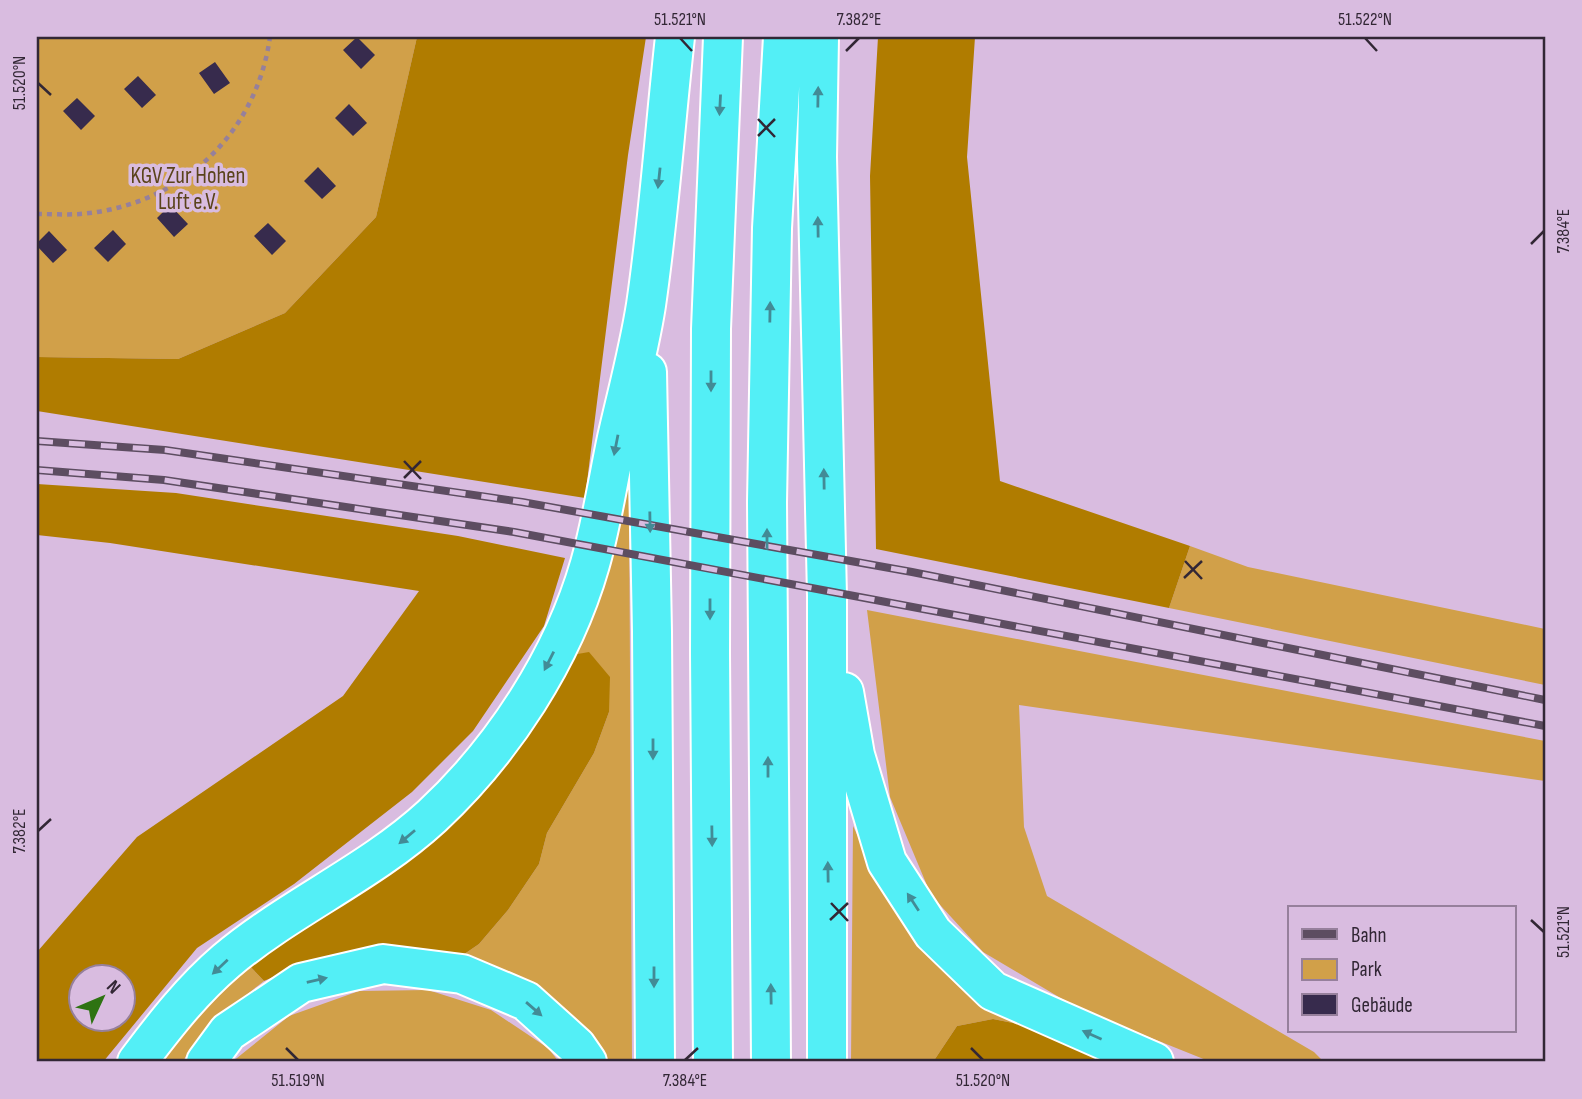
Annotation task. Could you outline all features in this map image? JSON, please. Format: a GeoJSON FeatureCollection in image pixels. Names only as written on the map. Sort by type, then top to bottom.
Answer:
{"type":"FeatureCollection","features":[{"type":"Feature","properties":{"kind":"highway"},"geometry":{"type":"LineString","coordinates":[[137,1062],[197,988],[228,960],[386,854],[431,816],[459,788],[503,734],[543,673],[568,623],[590,566],[608,495],[614,451],[645,307],[675,37]]}},
{"type":"Feature","properties":{"kind":"highway"},"geometry":{"type":"LineString","coordinates":[[713,1062],[711,329],[723,37]]}},
{"type":"Feature","properties":{"kind":"highway"},"geometry":{"type":"LineString","coordinates":[[771,1062],[767,502],[772,228],[783,37]]}},
{"type":"Feature","properties":{"kind":"highway"},"geometry":{"type":"LineString","coordinates":[[819,37],[817,157],[827,596],[827,1062]]}},
{"type":"Feature","properties":{"kind":"highway"},"geometry":{"type":"LineString","coordinates":[[645,307],[652,646],[654,1062]]}},
{"type":"Feature","properties":{"kind":"highway"},"geometry":{"type":"LineString","coordinates":[[827,596],[855,755],[887,862],[933,933],[993,991],[1154,1062]]}},
{"type":"Feature","properties":{"kind":"highway"},"geometry":{"type":"LineString","coordinates":[[206,1062],[228,1032],[301,983],[383,964],[462,974],[526,1002],[576,1046],[587,1062]]}},
{"type":"Feature","properties":{"kind":"path"},"geometry":{"type":"LineString","coordinates":[[37,214],[80,214],[133,202],[156,194],[202,166],[222,146],[252,100],[262,75],[270,37]]}},
{"type":"Feature","properties":{"kind":"green space","name":"KGV Zur Hohen Luft e.V."},"geometry":{"type":"Polygon","coordinates":[[[37,37],[417,37],[376,217],[285,313],[178,359],[37,357],[37,37]]]}},
{"type":"Feature","properties":{"kind":"green space"},"geometry":{"type":"Polygon","coordinates":[[[627,471],[632,1062],[609,1062],[566,1013],[460,957],[479,944],[508,910],[539,864],[547,833],[594,753],[609,712],[609,677],[589,653],[566,656],[627,471]]]}},
{"type":"Feature","properties":{"kind":"green space"},"geometry":{"type":"Polygon","coordinates":[[[1190,546],[1248,567],[1545,629],[1545,685],[1169,608],[1190,546]]]}},
{"type":"Feature","properties":{"kind":"green space"},"geometry":{"type":"Polygon","coordinates":[[[867,610],[1545,741],[1545,781],[1019,705],[1024,827],[1047,896],[1314,1052],[1324,1062],[1211,1062],[1079,1009],[983,952],[931,895],[890,797],[867,610]]]}},
{"type":"Feature","properties":{"kind":"green space"},"geometry":{"type":"Polygon","coordinates":[[[853,826],[882,886],[978,998],[1018,1024],[993,1019],[957,1026],[933,1062],[851,1062],[853,826]]]}},
{"type":"Feature","properties":{"kind":"green space"},"geometry":{"type":"Polygon","coordinates":[[[247,963],[264,981],[220,1018],[182,1062],[151,1062],[247,963]]]}},
{"type":"Feature","properties":{"kind":"green space"},"geometry":{"type":"Polygon","coordinates":[[[428,990],[491,1010],[548,1048],[559,1062],[232,1062],[289,1016],[359,991],[428,990]]]}},
{"type":"Feature","properties":{"kind":"shaded area"},"geometry":{"type":"Polygon","coordinates":[[[417,37],[646,37],[628,155],[585,498],[37,411],[37,357],[178,359],[285,313],[376,217],[417,37]]]}},
{"type":"Feature","properties":{"kind":"shaded area"},"geometry":{"type":"Polygon","coordinates":[[[878,37],[975,37],[967,157],[1000,481],[1190,546],[1169,608],[876,549],[870,176],[878,37]]]}},
{"type":"Feature","properties":{"kind":"shaded area"},"geometry":{"type":"Polygon","coordinates":[[[37,484],[176,493],[458,536],[565,558],[544,626],[473,731],[412,792],[294,884],[197,948],[136,1022],[136,962],[66,962],[66,1032],[128,1032],[103,1062],[37,1062],[37,952],[137,837],[343,696],[419,591],[110,543],[37,535],[37,484]]]}},
{"type":"Feature","properties":{"kind":"shaded area"},"geometry":{"type":"Polygon","coordinates":[[[589,652],[610,677],[609,712],[594,753],[547,833],[539,864],[508,910],[479,944],[460,957],[371,950],[315,959],[264,981],[247,963],[288,932],[566,656],[589,652]]]}},
{"type":"Feature","properties":{"kind":"shaded area"},"geometry":{"type":"Polygon","coordinates":[[[993,1019],[1018,1024],[1114,1062],[933,1062],[957,1026],[993,1019]]]}},
{"type":"Feature","properties":{"kind":"building"},"geometry":{"type":"Polygon","coordinates":[[[357,37],[375,55],[361,69],[343,50],[357,37]]]}},
{"type":"Feature","properties":{"kind":"building"},"geometry":{"type":"Polygon","coordinates":[[[215,62],[230,83],[214,94],[199,73],[215,62]]]}},
{"type":"Feature","properties":{"kind":"building"},"geometry":{"type":"Polygon","coordinates":[[[138,76],[156,95],[142,108],[124,89],[138,76]]]}},
{"type":"Feature","properties":{"kind":"building"},"geometry":{"type":"Polygon","coordinates":[[[77,98],[95,116],[81,130],[63,111],[77,98]]]}},
{"type":"Feature","properties":{"kind":"building"},"geometry":{"type":"Polygon","coordinates":[[[349,104],[367,123],[353,136],[335,118],[349,104]]]}},
{"type":"Feature","properties":{"kind":"building"},"geometry":{"type":"Polygon","coordinates":[[[318,167],[336,186],[322,199],[304,181],[318,167]]]}},
{"type":"Feature","properties":{"kind":"building"},"geometry":{"type":"Polygon","coordinates":[[[170,205],[188,224],[174,237],[157,218],[170,205]]]}},
{"type":"Feature","properties":{"kind":"building"},"geometry":{"type":"Polygon","coordinates":[[[268,223],[286,241],[272,255],[254,236],[268,223]]]}},
{"type":"Feature","properties":{"kind":"building"},"geometry":{"type":"Polygon","coordinates":[[[113,230],[126,244],[108,262],[94,248],[113,230]]]}},
{"type":"Feature","properties":{"kind":"building"},"geometry":{"type":"Polygon","coordinates":[[[49,231],[67,250],[53,263],[37,246],[49,231]]]}},
{"type":"Feature","properties":{"kind":"railway"},"geometry":{"type":"LineString","coordinates":[[37,441],[165,450],[522,502],[912,572],[1545,700]]}},
{"type":"Feature","properties":{"kind":"railway"},"geometry":{"type":"LineString","coordinates":[[37,470],[164,480],[514,532],[1545,726]]}}]}
